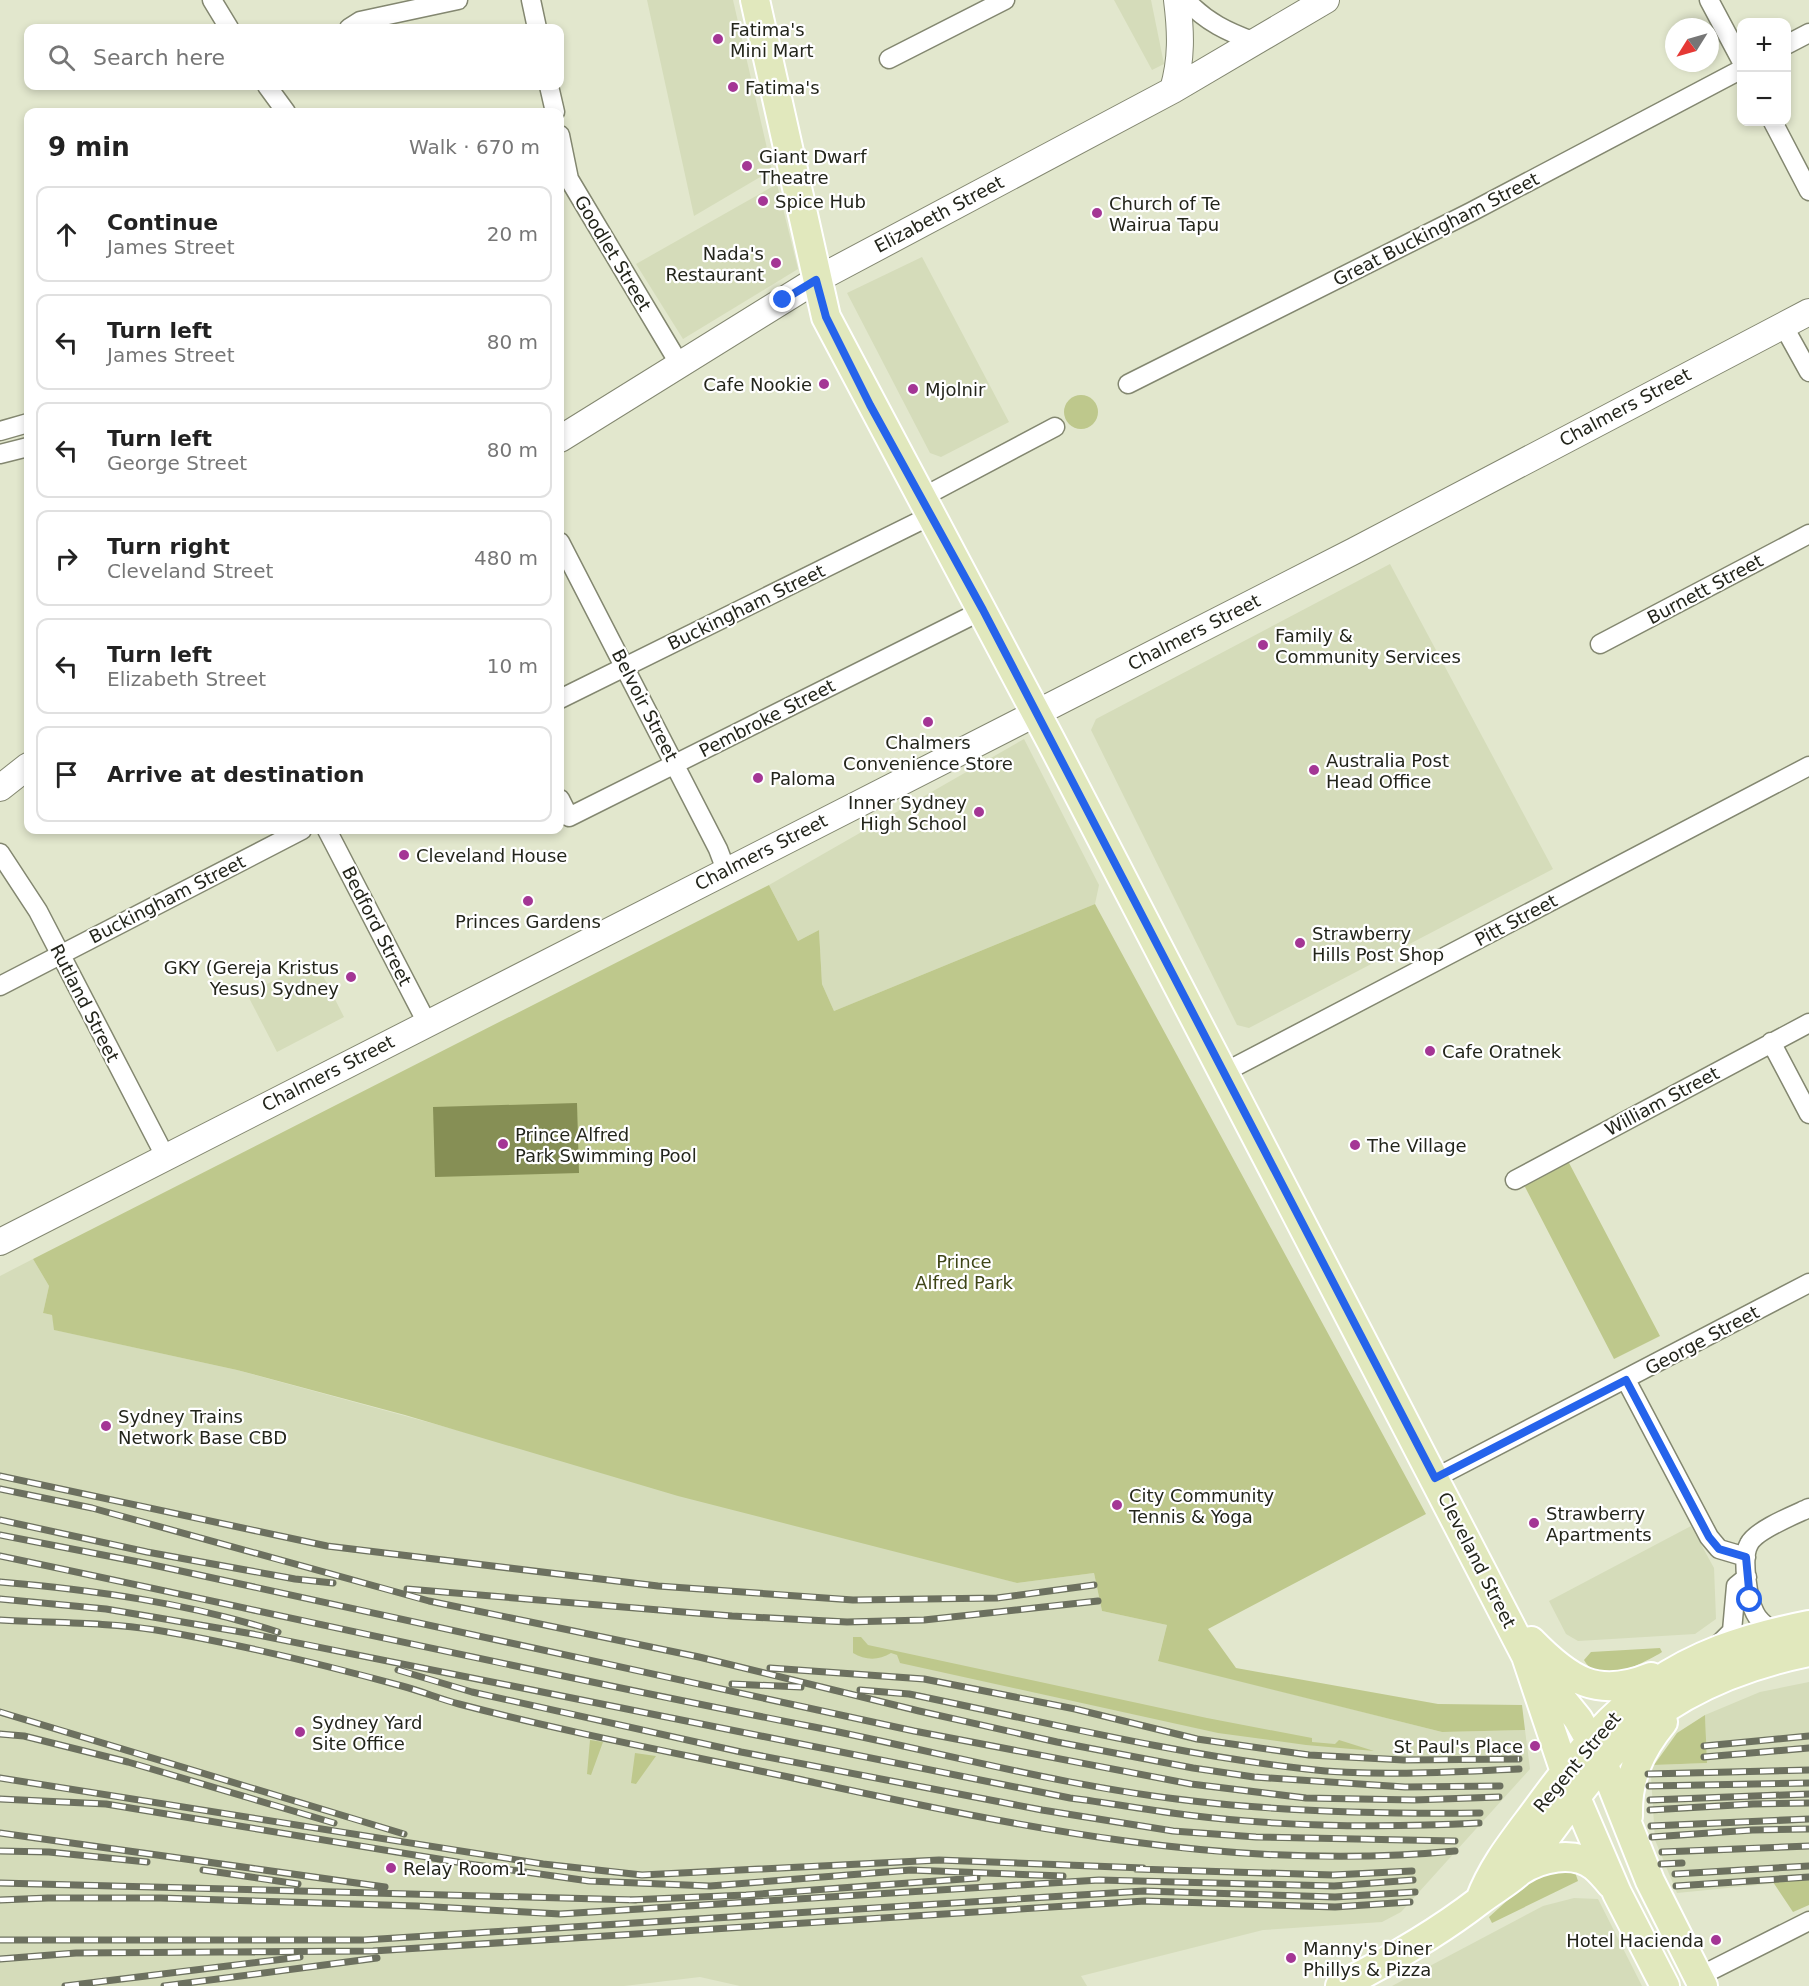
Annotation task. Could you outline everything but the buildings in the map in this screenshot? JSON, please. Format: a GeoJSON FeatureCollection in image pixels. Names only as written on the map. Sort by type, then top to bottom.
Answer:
{"type":"FeatureCollection","features":[{"type":"Feature","properties":{"kind":"main road","name":"Cleveland Street"},"geometry":{"type":"LineString","coordinates":[[755,0],[826,317],[870,405],[928,506],[983,610],[1506,1616],[1526,1656],[1576,1798],[1617,1893],[1665,1986]]}},
{"type":"Feature","properties":{"kind":"main road"},"geometry":{"type":"LineString","coordinates":[[1173,90],[1180,66],[1181,37],[1177,0]]}},
{"type":"Feature","properties":{"kind":"main road","name":"Elizabeth Street"},"geometry":{"type":"LineString","coordinates":[[564,437],[816,280],[1173,90],[1326,0]]}},
{"type":"Feature","properties":{"kind":"main road","name":"Chalmers Street"},"geometry":{"type":"LineString","coordinates":[[0,1242],[1354,551],[1809,312]]}},
{"type":"Feature","properties":{"kind":"main road"},"geometry":{"type":"LineString","coordinates":[[0,788],[24,769]]}},
{"type":"Feature","properties":{"kind":"main road"},"geometry":{"type":"LineString","coordinates":[[1506,1616],[1556,1663],[1583,1681],[1597,1686],[1628,1686],[1698,1658]]}},
{"type":"Feature","properties":{"kind":"main road","name":"Regent Street"},"geometry":{"type":"LineString","coordinates":[[1340,1986],[1440,1932],[1480,1900],[1506,1884],[1520,1871],[1576,1798],[1597,1752],[1627,1703],[1698,1658],[1775,1633],[1809,1625]]}},
{"type":"Feature","properties":{"kind":"main road","name":"Regent Street"},"geometry":{"type":"LineString","coordinates":[[1480,1900],[1490,1872],[1565,1772],[1638,1729],[1694,1690],[1748,1667],[1809,1652]]}},
{"type":"Feature","properties":{"kind":"main road","name":"Cleveland Street"},"geometry":{"type":"LineString","coordinates":[[1526,1656],[1571,1710],[1597,1752],[1668,1920],[1700,1981]]}},
{"type":"Feature","properties":{"kind":"main road"},"geometry":{"type":"LineString","coordinates":[[1632,1836],[1628,1801],[1635,1766],[1653,1734],[1694,1690]]}},
{"type":"Feature","properties":{"kind":"main road"},"geometry":{"type":"LineString","coordinates":[[1520,1871],[1558,1857],[1576,1858],[1594,1865],[1617,1893]]}},
{"type":"Feature","properties":{"kind":"street"},"geometry":{"type":"LineString","coordinates":[[212,0],[227,24]]}},
{"type":"Feature","properties":{"kind":"street"},"geometry":{"type":"LineString","coordinates":[[355,24],[360,21],[458,0]]}},
{"type":"Feature","properties":{"kind":"street"},"geometry":{"type":"LineString","coordinates":[[531,0],[536,24]]}},
{"type":"Feature","properties":{"kind":"street"},"geometry":{"type":"LineString","coordinates":[[889,59],[1005,0]]}},
{"type":"Feature","properties":{"kind":"street"},"geometry":{"type":"LineString","coordinates":[[1185,0],[1201,17],[1226,31],[1255,42]]}},
{"type":"Feature","properties":{"kind":"street"},"geometry":{"type":"LineString","coordinates":[[1709,0],[1737,53]]}},
{"type":"Feature","properties":{"kind":"street"},"geometry":{"type":"LineString","coordinates":[[1791,42],[1809,33]]}},
{"type":"Feature","properties":{"kind":"street","name":"Great Buckingham Street"},"geometry":{"type":"LineString","coordinates":[[1128,384],[1471,212],[1737,72]]}},
{"type":"Feature","properties":{"kind":"street"},"geometry":{"type":"LineString","coordinates":[[270,90],[283,108]]}},
{"type":"Feature","properties":{"kind":"street"},"geometry":{"type":"LineString","coordinates":[[550,90],[554,108]]}},
{"type":"Feature","properties":{"kind":"street"},"geometry":{"type":"LineString","coordinates":[[1775,126],[1809,191]]}},
{"type":"Feature","properties":{"kind":"street","name":"Goodlet Street"},"geometry":{"type":"LineString","coordinates":[[564,155],[569,179],[680,365]]}},
{"type":"Feature","properties":{"kind":"street"},"geometry":{"type":"LineString","coordinates":[[1783,325],[1809,372]]}},
{"type":"Feature","properties":{"kind":"street"},"geometry":{"type":"LineString","coordinates":[[0,431],[24,424]]}},
{"type":"Feature","properties":{"kind":"street"},"geometry":{"type":"LineString","coordinates":[[928,506],[1055,427]]}},
{"type":"Feature","properties":{"kind":"street"},"geometry":{"type":"LineString","coordinates":[[0,454],[24,448]]}},
{"type":"Feature","properties":{"kind":"street","name":"Buckingham Street"},"geometry":{"type":"LineString","coordinates":[[564,697],[928,506]]}},
{"type":"Feature","properties":{"kind":"street","name":"Burnett Street"},"geometry":{"type":"LineString","coordinates":[[1600,644],[1809,534]]}},
{"type":"Feature","properties":{"kind":"street","name":"Belvoir Street"},"geometry":{"type":"LineString","coordinates":[[564,550],[720,854],[726,870]]}},
{"type":"Feature","properties":{"kind":"street","name":"Pembroke Street"},"geometry":{"type":"LineString","coordinates":[[564,807],[569,817],[983,610]]}},
{"type":"Feature","properties":{"kind":"street","name":"Pitt Street"},"geometry":{"type":"LineString","coordinates":[[1223,1073],[1809,766]]}},
{"type":"Feature","properties":{"kind":"street","name":"Buckingham Street"},"geometry":{"type":"LineString","coordinates":[[0,986],[294,834]]}},
{"type":"Feature","properties":{"kind":"street","name":"Bedford Street"},"geometry":{"type":"LineString","coordinates":[[329,834],[427,1023]]}},
{"type":"Feature","properties":{"kind":"street","name":"Rutland Street"},"geometry":{"type":"LineString","coordinates":[[0,853],[22,884],[165,1156]]}},
{"type":"Feature","properties":{"kind":"street","name":"William Street"},"geometry":{"type":"LineString","coordinates":[[1515,1180],[1809,1023]]}},
{"type":"Feature","properties":{"kind":"street"},"geometry":{"type":"LineString","coordinates":[[1772,1042],[1809,1114]]}},
{"type":"Feature","properties":{"kind":"street","name":"George Street"},"geometry":{"type":"LineString","coordinates":[[1435,1478],[1809,1283]]}},
{"type":"Feature","properties":{"kind":"street"},"geometry":{"type":"LineString","coordinates":[[1626,1380],[1709,1537],[1719,1549],[1746,1557]]}},
{"type":"Feature","properties":{"kind":"street"},"geometry":{"type":"LineString","coordinates":[[1775,1633],[1755,1614],[1750,1600],[1746,1557],[1749,1544],[1757,1535],[1809,1508]]}},
{"type":"Feature","properties":{"kind":"street"},"geometry":{"type":"LineString","coordinates":[[1698,1658],[1725,1640],[1732,1631],[1736,1586],[1747,1577]]}},
{"type":"Feature","properties":{"kind":"street"},"geometry":{"type":"LineString","coordinates":[[1700,1981],[1809,1921]]}},
{"type":"Feature","properties":{"kind":"shaded area"},"geometry":{"type":"Polygon","coordinates":[[[647,0],[733,0],[772,170],[694,216],[647,0]]]}},
{"type":"Feature","properties":{"kind":"shaded area"},"geometry":{"type":"Polygon","coordinates":[[[1114,0],[1151,0],[1164,64],[1152,70],[1114,0]]]}},
{"type":"Feature","properties":{"kind":"shaded area"},"geometry":{"type":"Polygon","coordinates":[[[777,184],[798,269],[683,339],[636,264],[777,184]]]}},
{"type":"Feature","properties":{"kind":"shaded area"},"geometry":{"type":"Polygon","coordinates":[[[922,257],[1009,422],[941,457],[930,453],[847,293],[922,257]]]}},
{"type":"Feature","properties":{"kind":"shaded area"},"geometry":{"type":"Polygon","coordinates":[[[1390,564],[1553,869],[1249,1028],[1237,1025],[1091,730],[1096,719],[1390,564]]]}},
{"type":"Feature","properties":{"kind":"shaded area","name":"Inner Sydney High School"},"geometry":{"type":"Polygon","coordinates":[[[1024,739],[1099,885],[1095,904],[834,1011],[822,984],[819,930],[798,941],[769,885],[1024,739]]]}},
{"type":"Feature","properties":{"kind":"shaded area"},"geometry":{"type":"Polygon","coordinates":[[[315,960],[344,1017],[277,1052],[247,994],[315,960]]]}},
{"type":"Feature","properties":{"kind":"shaded area"},"geometry":{"type":"Polygon","coordinates":[[[577,1103],[579,1173],[435,1177],[433,1107],[577,1103]]]}},
{"type":"Feature","properties":{"kind":"shaded area"},"geometry":{"type":"Polygon","coordinates":[[[33,1259],[49,1286],[43,1313],[52,1315],[55,1330],[237,1370],[1017,1583],[1094,1573],[1102,1611],[1167,1625],[1158,1660],[1442,1732],[1525,1730],[1530,1769],[1401,1912],[1382,1922],[1263,1930],[1081,1976],[1087,1986],[740,1986],[700,1977],[624,1986],[0,1986],[0,1276],[33,1259]]]}},
{"type":"Feature","properties":{"kind":"shaded area"},"geometry":{"type":"Polygon","coordinates":[[[1691,1526],[1714,1568],[1716,1619],[1695,1634],[1578,1641],[1566,1634],[1549,1601],[1691,1526]]]}},
{"type":"Feature","properties":{"kind":"shaded area"},"geometry":{"type":"Polygon","coordinates":[[[1809,1682],[1809,1880],[1677,1893],[1655,1840],[1651,1776],[1654,1765],[1707,1763],[1705,1715],[1760,1692],[1809,1682]]]}},
{"type":"Feature","properties":{"kind":"shaded area"},"geometry":{"type":"Polygon","coordinates":[[[1574,1898],[1598,1899],[1642,1986],[1392,1986],[1543,1906],[1574,1898]]]}},
{"type":"Feature","properties":{"kind":"green space"},"geometry":{"type":"Polygon","coordinates":[[[1081,395],[1093,400],[1098,412],[1093,424],[1081,429],[1069,424],[1064,412],[1069,400],[1081,395]]]}},
{"type":"Feature","properties":{"kind":"green space","name":"Prince Alfred Park"},"geometry":{"type":"Polygon","coordinates":[[[769,885],[798,941],[819,930],[822,984],[834,1011],[1095,904],[1426,1514],[1208,1629],[1236,1668],[1438,1704],[1522,1705],[1525,1730],[1442,1732],[1158,1661],[1167,1625],[1102,1611],[1094,1573],[1017,1583],[678,1496],[405,1415],[237,1370],[54,1330],[52,1315],[43,1313],[49,1286],[33,1259],[769,885]]]}},
{"type":"Feature","properties":{"kind":"green space"},"geometry":{"type":"Polygon","coordinates":[[[1568,1161],[1660,1336],[1614,1359],[1524,1185],[1568,1161]]]}},
{"type":"Feature","properties":{"kind":"green space"},"geometry":{"type":"Polygon","coordinates":[[[853,1637],[861,1637],[868,1645],[1207,1718],[1312,1738],[1312,1742],[1335,1744],[1339,1740],[1374,1751],[1306,1745],[1218,1733],[900,1663],[897,1655],[891,1653],[876,1658],[862,1657],[853,1653],[853,1637]]]}},
{"type":"Feature","properties":{"kind":"green space"},"geometry":{"type":"Polygon","coordinates":[[[1660,1648],[1662,1652],[1631,1668],[1609,1673],[1591,1668],[1584,1660],[1591,1652],[1660,1648]]]}},
{"type":"Feature","properties":{"kind":"green space"},"geometry":{"type":"Polygon","coordinates":[[[1705,1715],[1707,1763],[1654,1765],[1677,1733],[1705,1715]]]}},
{"type":"Feature","properties":{"kind":"green space"},"geometry":{"type":"Polygon","coordinates":[[[590,1740],[603,1742],[591,1775],[587,1774],[590,1740]]]}},
{"type":"Feature","properties":{"kind":"green space"},"geometry":{"type":"Polygon","coordinates":[[[635,1753],[656,1756],[636,1784],[631,1783],[635,1753]]]}},
{"type":"Feature","properties":{"kind":"green space"},"geometry":{"type":"Polygon","coordinates":[[[1573,1866],[1578,1881],[1492,1923],[1489,1917],[1538,1873],[1573,1866]]]}},
{"type":"Feature","properties":{"kind":"green space"},"geometry":{"type":"Polygon","coordinates":[[[1809,1880],[1809,1905],[1793,1912],[1773,1882],[1809,1880]]]}},
{"type":"Feature","properties":{"kind":"railway"},"geometry":{"type":"LineString","coordinates":[[0,1476],[327,1546],[658,1586],[853,1600],[997,1598],[1094,1585]]}},
{"type":"Feature","properties":{"kind":"railway"},"geometry":{"type":"LineString","coordinates":[[0,1489],[92,1508],[429,1601],[699,1657],[1057,1742],[1193,1768],[1254,1777],[1405,1787],[1500,1786]]}},
{"type":"Feature","properties":{"kind":"railway"},"geometry":{"type":"LineString","coordinates":[[0,1520],[147,1552],[295,1579],[333,1583]]}},
{"type":"Feature","properties":{"kind":"railway"},"geometry":{"type":"LineString","coordinates":[[0,1535],[144,1563],[914,1731],[1191,1784],[1306,1798],[1414,1800],[1499,1797]]}},
{"type":"Feature","properties":{"kind":"railway"},"geometry":{"type":"LineString","coordinates":[[0,1556],[509,1665],[1098,1787],[1145,1795],[1264,1808],[1372,1813],[1480,1813]]}},
{"type":"Feature","properties":{"kind":"railway"},"geometry":{"type":"LineString","coordinates":[[0,1582],[140,1599],[210,1613],[278,1632]]}},
{"type":"Feature","properties":{"kind":"railway"},"geometry":{"type":"LineString","coordinates":[[407,1589],[732,1616],[847,1622],[924,1620],[1098,1601]]}},
{"type":"Feature","properties":{"kind":"railway"},"geometry":{"type":"LineString","coordinates":[[0,1599],[106,1609],[253,1634],[1070,1798],[1187,1815],[1260,1822],[1370,1826],[1479,1823]]}},
{"type":"Feature","properties":{"kind":"railway"},"geometry":{"type":"LineString","coordinates":[[0,1620],[137,1627],[218,1642],[341,1670],[459,1704],[542,1724],[875,1796],[1039,1828],[1204,1850],[1287,1855],[1371,1856],[1455,1851]]}},
{"type":"Feature","properties":{"kind":"railway"},"geometry":{"type":"LineString","coordinates":[[770,1668],[924,1679],[1075,1709],[1197,1739],[1309,1755],[1404,1760],[1519,1759]]}},
{"type":"Feature","properties":{"kind":"railway"},"geometry":{"type":"LineString","coordinates":[[398,1670],[472,1692],[741,1752],[1042,1810],[1173,1831],[1256,1837],[1455,1841]]}},
{"type":"Feature","properties":{"kind":"railway"},"geometry":{"type":"LineString","coordinates":[[732,1684],[801,1687]]}},
{"type":"Feature","properties":{"kind":"railway"},"geometry":{"type":"LineString","coordinates":[[860,1690],[909,1694],[1156,1746],[1306,1769],[1385,1773],[1519,1769]]}},
{"type":"Feature","properties":{"kind":"railway"},"geometry":{"type":"LineString","coordinates":[[0,1712],[404,1834]]}},
{"type":"Feature","properties":{"kind":"railway"},"geometry":{"type":"LineString","coordinates":[[0,1734],[24,1736],[128,1762],[334,1823]]}},
{"type":"Feature","properties":{"kind":"railway"},"geometry":{"type":"LineString","coordinates":[[1704,1746],[1809,1736]]}},
{"type":"Feature","properties":{"kind":"railway"},"geometry":{"type":"LineString","coordinates":[[1704,1757],[1809,1748]]}},
{"type":"Feature","properties":{"kind":"railway"},"geometry":{"type":"LineString","coordinates":[[1648,1774],[1809,1770]]}},
{"type":"Feature","properties":{"kind":"railway"},"geometry":{"type":"LineString","coordinates":[[0,1778],[543,1864],[642,1875],[939,1860],[1143,1868]]}},
{"type":"Feature","properties":{"kind":"railway"},"geometry":{"type":"LineString","coordinates":[[1649,1786],[1809,1783]]}},
{"type":"Feature","properties":{"kind":"railway"},"geometry":{"type":"LineString","coordinates":[[1650,1800],[1809,1794]]}},
{"type":"Feature","properties":{"kind":"railway"},"geometry":{"type":"LineString","coordinates":[[0,1799],[106,1804],[469,1864],[589,1881],[710,1886],[911,1870],[1063,1876]]}},
{"type":"Feature","properties":{"kind":"railway"},"geometry":{"type":"LineString","coordinates":[[1650,1810],[1809,1803]]}},
{"type":"Feature","properties":{"kind":"railway"},"geometry":{"type":"LineString","coordinates":[[1651,1826],[1809,1819]]}},
{"type":"Feature","properties":{"kind":"railway"},"geometry":{"type":"LineString","coordinates":[[1652,1837],[1752,1830],[1809,1829]]}},
{"type":"Feature","properties":{"kind":"railway"},"geometry":{"type":"LineString","coordinates":[[0,1833],[385,1887]]}},
{"type":"Feature","properties":{"kind":"railway"},"geometry":{"type":"LineString","coordinates":[[1662,1852],[1809,1846]]}},
{"type":"Feature","properties":{"kind":"railway"},"geometry":{"type":"LineString","coordinates":[[0,1851],[49,1852],[147,1862]]}},
{"type":"Feature","properties":{"kind":"railway"},"geometry":{"type":"LineString","coordinates":[[1661,1864],[1682,1863]]}},
{"type":"Feature","properties":{"kind":"railway"},"geometry":{"type":"LineString","coordinates":[[1675,1874],[1809,1866]]}},
{"type":"Feature","properties":{"kind":"railway"},"geometry":{"type":"LineString","coordinates":[[1136,1869],[1333,1875],[1412,1871]]}},
{"type":"Feature","properties":{"kind":"railway"},"geometry":{"type":"LineString","coordinates":[[203,1870],[298,1884]]}},
{"type":"Feature","properties":{"kind":"railway"},"geometry":{"type":"LineString","coordinates":[[1676,1886],[1809,1877]]}},
{"type":"Feature","properties":{"kind":"railway"},"geometry":{"type":"LineString","coordinates":[[629,1900],[746,1895],[977,1878]]}},
{"type":"Feature","properties":{"kind":"railway"},"geometry":{"type":"LineString","coordinates":[[0,1900],[161,1898],[417,1906],[560,1914],[1099,1880],[1334,1886],[1413,1880]]}},
{"type":"Feature","properties":{"kind":"railway"},"geometry":{"type":"LineString","coordinates":[[0,1883],[636,1900]]}},
{"type":"Feature","properties":{"kind":"railway"},"geometry":{"type":"LineString","coordinates":[[0,1940],[364,1940],[1144,1891],[1335,1897],[1415,1892]]}},
{"type":"Feature","properties":{"kind":"railway"},"geometry":{"type":"LineString","coordinates":[[0,1959],[76,1953],[373,1951],[1145,1901],[1335,1907],[1410,1902]]}},
{"type":"Feature","properties":{"kind":"railway"},"geometry":{"type":"LineString","coordinates":[[65,1986],[300,1957]]}},
{"type":"Feature","properties":{"kind":"railway"},"geometry":{"type":"LineString","coordinates":[[164,1986],[377,1958]]}},
{"type":"Feature","properties":{"kind":"place","name":"Fatima's Mini Mart"},"geometry":{"type":"Point","coordinates":[718,39]}},
{"type":"Feature","properties":{"kind":"place","name":"Fatima's"},"geometry":{"type":"Point","coordinates":[733,87]}},
{"type":"Feature","properties":{"kind":"place","name":"Giant Dwarf Theatre"},"geometry":{"type":"Point","coordinates":[747,166]}},
{"type":"Feature","properties":{"kind":"place","name":"Spice Hub"},"geometry":{"type":"Point","coordinates":[763,201]}},
{"type":"Feature","properties":{"kind":"place","name":"Church of Te Wairua Tapu"},"geometry":{"type":"Point","coordinates":[1097,213]}},
{"type":"Feature","properties":{"kind":"place","name":"Nada's Restaurant"},"geometry":{"type":"Point","coordinates":[776,263]}},
{"type":"Feature","properties":{"kind":"place","name":"Cafe Nookie"},"geometry":{"type":"Point","coordinates":[824,384]}},
{"type":"Feature","properties":{"kind":"place","name":"Mjolnir"},"geometry":{"type":"Point","coordinates":[913,389]}},
{"type":"Feature","properties":{"kind":"place","name":"Family & Community Services"},"geometry":{"type":"Point","coordinates":[1263,645]}},
{"type":"Feature","properties":{"kind":"place","name":"Chalmers Convenience Store"},"geometry":{"type":"Point","coordinates":[928,722]}},
{"type":"Feature","properties":{"kind":"place","name":"Australia Post Head Office"},"geometry":{"type":"Point","coordinates":[1314,770]}},
{"type":"Feature","properties":{"kind":"place","name":"Paloma"},"geometry":{"type":"Point","coordinates":[758,778]}},
{"type":"Feature","properties":{"kind":"place","name":"Inner Sydney High School"},"geometry":{"type":"Point","coordinates":[979,812]}},
{"type":"Feature","properties":{"kind":"place","name":"Cleveland House"},"geometry":{"type":"Point","coordinates":[404,855]}},
{"type":"Feature","properties":{"kind":"place","name":"Princes Gardens"},"geometry":{"type":"Point","coordinates":[528,901]}},
{"type":"Feature","properties":{"kind":"place","name":"Strawberry Hills Post Shop"},"geometry":{"type":"Point","coordinates":[1300,943]}},
{"type":"Feature","properties":{"kind":"place","name":"GKY (Gereja Kristus Yesus) Sydney"},"geometry":{"type":"Point","coordinates":[351,977]}},
{"type":"Feature","properties":{"kind":"place","name":"Cafe Oratnek"},"geometry":{"type":"Point","coordinates":[1430,1051]}},
{"type":"Feature","properties":{"kind":"place","name":"Prince Alfred Park Swimming Pool"},"geometry":{"type":"Point","coordinates":[503,1144]}},
{"type":"Feature","properties":{"kind":"place","name":"The Village"},"geometry":{"type":"Point","coordinates":[1355,1145]}},
{"type":"Feature","properties":{"kind":"place","name":"Sydney Trains Network Base CBD"},"geometry":{"type":"Point","coordinates":[106,1426]}},
{"type":"Feature","properties":{"kind":"place","name":"City Community Tennis & Yoga"},"geometry":{"type":"Point","coordinates":[1117,1505]}},
{"type":"Feature","properties":{"kind":"place","name":"Strawberry Apartments"},"geometry":{"type":"Point","coordinates":[1534,1523]}},
{"type":"Feature","properties":{"kind":"place","name":"Sydney Yard Site Office"},"geometry":{"type":"Point","coordinates":[300,1732]}},
{"type":"Feature","properties":{"kind":"place","name":"St Paul's Place"},"geometry":{"type":"Point","coordinates":[1535,1746]}},
{"type":"Feature","properties":{"kind":"place","name":"Relay Room 1"},"geometry":{"type":"Point","coordinates":[391,1868]}},
{"type":"Feature","properties":{"kind":"place","name":"Hotel Hacienda"},"geometry":{"type":"Point","coordinates":[1716,1940]}},
{"type":"Feature","properties":{"kind":"place","name":"Manny's Diner Phillys & Pizza"},"geometry":{"type":"Point","coordinates":[1291,1958]}},
{"type":"Feature","properties":{"kind":"route"},"geometry":{"type":"LineString","coordinates":[[783,300],[816,280],[826,317],[870,405],[923,497],[983,610],[1435,1478],[1626,1380],[1709,1537],[1719,1549],[1746,1557],[1750,1600]]}}]}
